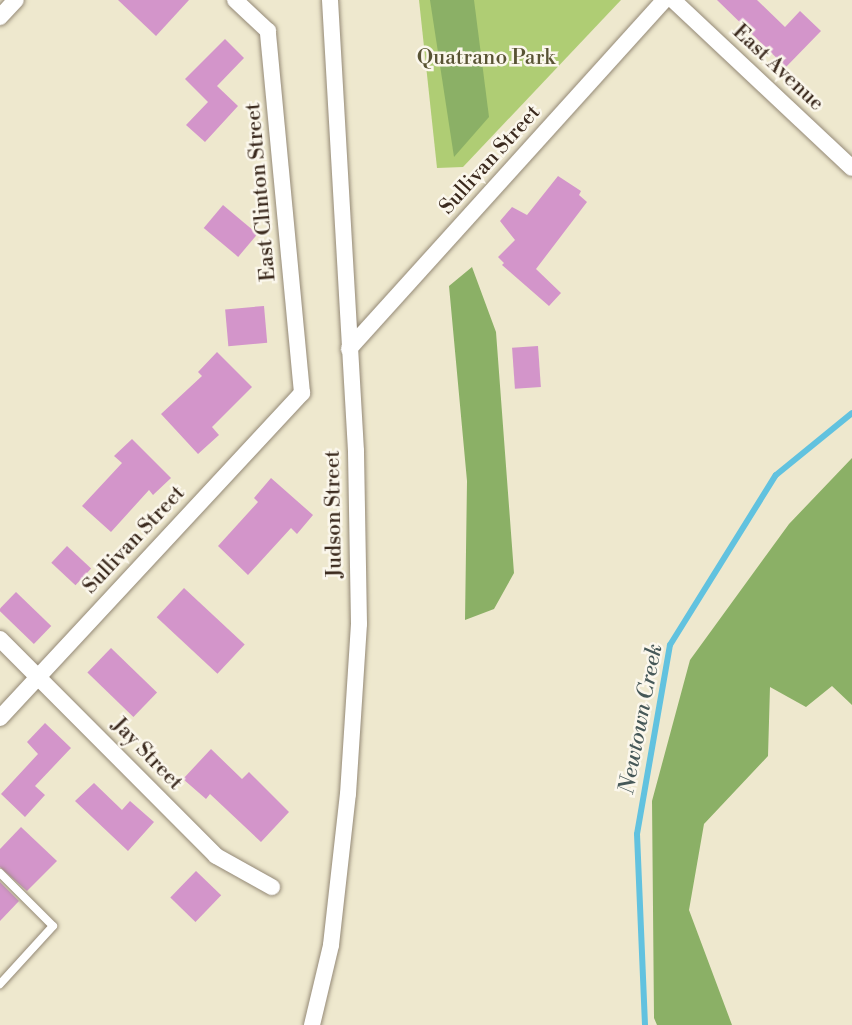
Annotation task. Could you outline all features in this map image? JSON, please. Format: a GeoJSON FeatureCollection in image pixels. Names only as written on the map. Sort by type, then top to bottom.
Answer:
{"type":"FeatureCollection","features":[{"type":"Feature","properties":{"kind":"street"},"geometry":{"type":"LineString","coordinates":[[0,17],[16,0]]}},
{"type":"Feature","properties":{"kind":"street","name":"East Clinton Street"},"geometry":{"type":"LineString","coordinates":[[235,0],[268,31],[302,393]]}},
{"type":"Feature","properties":{"kind":"street","name":"Judson Street"},"geometry":{"type":"LineString","coordinates":[[312,1025],[331,945],[355,710],[359,624],[356,451],[330,0]]}},
{"type":"Feature","properties":{"kind":"street","name":"Sullivan Street"},"geometry":{"type":"LineString","coordinates":[[349,350],[664,0]]}},
{"type":"Feature","properties":{"kind":"street","name":"East Avenue"},"geometry":{"type":"LineString","coordinates":[[673,0],[852,168]]}},
{"type":"Feature","properties":{"kind":"street","name":"Sullivan Street"},"geometry":{"type":"LineString","coordinates":[[0,718],[302,393]]}},
{"type":"Feature","properties":{"kind":"street","name":"Jay Street"},"geometry":{"type":"LineString","coordinates":[[0,639],[216,856],[272,886]]}},
{"type":"Feature","properties":{"kind":"lane"},"geometry":{"type":"LineString","coordinates":[[0,873],[53,926],[0,984]]}},
{"type":"Feature","properties":{"kind":"green space","name":"Quatrano Park"},"geometry":{"type":"Polygon","coordinates":[[[419,0],[621,0],[463,167],[437,168],[419,0]]]}},
{"type":"Feature","properties":{"kind":"green space"},"geometry":{"type":"Polygon","coordinates":[[[430,0],[474,0],[489,117],[454,157],[430,0]]]}},
{"type":"Feature","properties":{"kind":"green space"},"geometry":{"type":"Polygon","coordinates":[[[472,267],[496,332],[514,573],[494,609],[465,620],[467,481],[449,286],[472,267]]]}},
{"type":"Feature","properties":{"kind":"green space"},"geometry":{"type":"Polygon","coordinates":[[[852,458],[852,705],[832,686],[806,707],[770,687],[768,756],[704,824],[689,910],[732,1025],[657,1025],[654,1018],[652,801],[690,660],[789,524],[852,458]]]}},
{"type":"Feature","properties":{"kind":"building"},"geometry":{"type":"Polygon","coordinates":[[[118,0],[189,0],[156,36],[118,0]]]}},
{"type":"Feature","properties":{"kind":"building"},"geometry":{"type":"Polygon","coordinates":[[[717,0],[757,0],[785,27],[800,11],[821,31],[786,67],[717,0]]]}},
{"type":"Feature","properties":{"kind":"building"},"geometry":{"type":"Polygon","coordinates":[[[225,39],[244,58],[217,86],[238,106],[205,142],[186,125],[208,102],[185,79],[225,39]]]}},
{"type":"Feature","properties":{"kind":"building"},"geometry":{"type":"Polygon","coordinates":[[[558,176],[581,191],[579,195],[587,202],[536,269],[561,293],[549,306],[502,265],[504,263],[498,257],[515,240],[500,221],[512,207],[527,215],[558,176]]]}},
{"type":"Feature","properties":{"kind":"building"},"geometry":{"type":"Polygon","coordinates":[[[223,205],[257,234],[238,257],[204,228],[223,205]]]}},
{"type":"Feature","properties":{"kind":"building"},"geometry":{"type":"Polygon","coordinates":[[[264,306],[267,343],[228,346],[225,309],[264,306]]]}},
{"type":"Feature","properties":{"kind":"building"},"geometry":{"type":"Polygon","coordinates":[[[538,346],[541,387],[515,389],[512,348],[538,346]]]}},
{"type":"Feature","properties":{"kind":"building"},"geometry":{"type":"Polygon","coordinates":[[[217,352],[252,387],[212,427],[219,435],[198,454],[161,414],[202,376],[198,372],[217,352]]]}},
{"type":"Feature","properties":{"kind":"building"},"geometry":{"type":"Polygon","coordinates":[[[132,439],[171,478],[153,495],[149,490],[111,532],[82,506],[122,463],[114,456],[132,439]]]}},
{"type":"Feature","properties":{"kind":"building"},"geometry":{"type":"Polygon","coordinates":[[[271,478],[313,515],[297,534],[291,528],[248,575],[218,546],[258,502],[254,498],[271,478]]]}},
{"type":"Feature","properties":{"kind":"building"},"geometry":{"type":"Polygon","coordinates":[[[67,546],[91,569],[75,585],[51,563],[67,546]]]}},
{"type":"Feature","properties":{"kind":"building"},"geometry":{"type":"Polygon","coordinates":[[[184,588],[245,645],[217,674],[157,617],[184,588]]]}},
{"type":"Feature","properties":{"kind":"building"},"geometry":{"type":"Polygon","coordinates":[[[16,592],[51,626],[34,644],[0,611],[16,592]]]}},
{"type":"Feature","properties":{"kind":"building"},"geometry":{"type":"Polygon","coordinates":[[[111,648],[157,692],[133,717],[87,672],[111,648]]]}},
{"type":"Feature","properties":{"kind":"building"},"geometry":{"type":"Polygon","coordinates":[[[45,723],[71,748],[35,786],[45,795],[25,817],[1,794],[38,754],[27,742],[45,723]]]}},
{"type":"Feature","properties":{"kind":"building"},"geometry":{"type":"Polygon","coordinates":[[[211,749],[242,779],[249,772],[289,812],[261,842],[210,794],[206,799],[183,779],[211,749]]]}},
{"type":"Feature","properties":{"kind":"building"},"geometry":{"type":"Polygon","coordinates":[[[94,783],[122,810],[130,801],[154,822],[128,851],[75,801],[94,783]]]}},
{"type":"Feature","properties":{"kind":"building"},"geometry":{"type":"Polygon","coordinates":[[[21,827],[57,861],[27,891],[0,867],[0,849],[21,827]]]}},
{"type":"Feature","properties":{"kind":"building"},"geometry":{"type":"Polygon","coordinates":[[[196,871],[221,895],[195,922],[170,898],[196,871]]]}},
{"type":"Feature","properties":{"kind":"building"},"geometry":{"type":"Polygon","coordinates":[[[0,882],[19,901],[0,921],[0,882]]]}},
{"type":"Feature","properties":{"kind":"waterway","name":"Newtown Creek"},"geometry":{"type":"LineString","coordinates":[[645,1025],[637,834],[670,645],[776,475],[852,413]]}}]}
